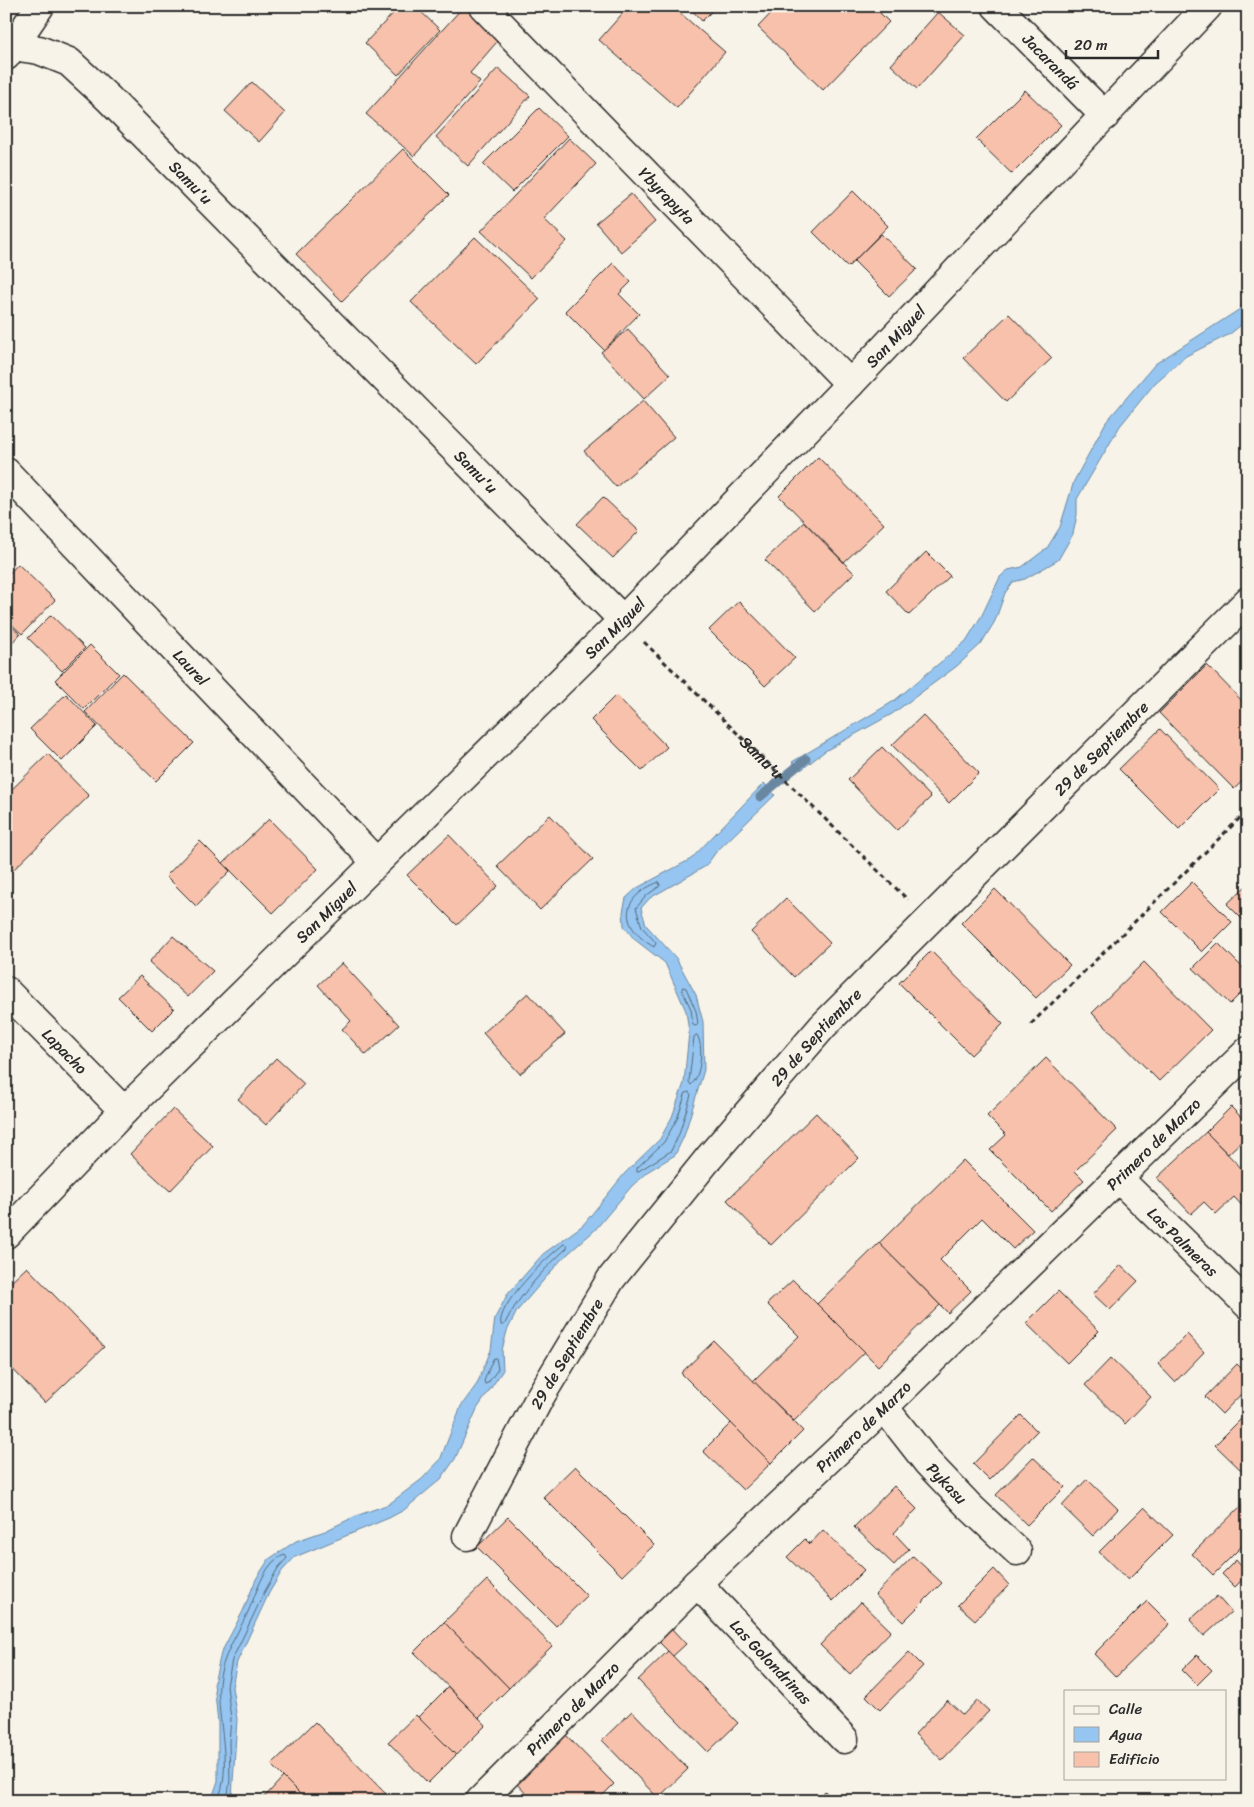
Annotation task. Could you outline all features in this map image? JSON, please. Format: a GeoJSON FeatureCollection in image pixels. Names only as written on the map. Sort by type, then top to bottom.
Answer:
{"type":"FeatureCollection","features":[{"type":"Feature","properties":{"kind":"street"},"geometry":{"type":"LineString","coordinates":[[9,51],[40,6]]}},
{"type":"Feature","properties":{"kind":"street","name":"Ybyrapyta"},"geometry":{"type":"LineString","coordinates":[[483,6],[850,384]]}},
{"type":"Feature","properties":{"kind":"street","name":"Jacarandá"},"geometry":{"type":"LineString","coordinates":[[996,6],[1105,116]]}},
{"type":"Feature","properties":{"kind":"street","name":"San Miguel"},"geometry":{"type":"LineString","coordinates":[[6,1234],[124,1112],[375,861],[622,620],[850,384],[1208,6]]}},
{"type":"Feature","properties":{"kind":"street","name":"Samu'u"},"geometry":{"type":"LineString","coordinates":[[9,51],[39,50],[69,62],[108,98],[622,620]]}},
{"type":"Feature","properties":{"kind":"street","name":"Laurel"},"geometry":{"type":"LineString","coordinates":[[6,472],[375,861]]}},
{"type":"Feature","properties":{"kind":"street","name":"29 de Septiembre"},"geometry":{"type":"LineString","coordinates":[[467,1536],[540,1397],[611,1279],[708,1159],[822,1026],[1248,601]]}},
{"type":"Feature","properties":{"kind":"street","name":"Lapacho"},"geometry":{"type":"LineString","coordinates":[[6,991],[124,1112]]}},
{"type":"Feature","properties":{"kind":"street","name":"Primero de Marzo"},"geometry":{"type":"LineString","coordinates":[[480,1801],[697,1583],[884,1407],[1248,1052]]}},
{"type":"Feature","properties":{"kind":"street","name":"Las Palmeras"},"geometry":{"type":"LineString","coordinates":[[1118,1178],[1248,1305]]}},
{"type":"Feature","properties":{"kind":"street","name":"Pykasu"},"geometry":{"type":"LineString","coordinates":[[884,1407],[927,1462],[1017,1552]]}},
{"type":"Feature","properties":{"kind":"street","name":"Las Golondrinas"},"geometry":{"type":"LineString","coordinates":[[697,1583],[844,1739]]}},
{"type":"Feature","properties":{"kind":"path","name":"Samu'u"},"geometry":{"type":"LineString","coordinates":[[622,620],[928,920]]}},
{"type":"Feature","properties":{"kind":"path"},"geometry":{"type":"LineString","coordinates":[[1031,1024],[1248,810]]}},
{"type":"Feature","properties":{"kind":"water"},"geometry":{"type":"Polygon","coordinates":[[[1248,288],[1246,321],[1230,334],[1186,356],[1155,383],[1120,426],[1077,499],[1077,515],[1073,534],[1058,560],[1025,579],[1013,582],[1005,593],[995,621],[981,644],[957,666],[892,714],[825,751],[801,770],[792,762],[894,701],[966,641],[982,615],[1000,577],[1008,570],[1022,567],[1047,548],[1060,527],[1074,481],[1106,422],[1155,364],[1240,309],[1248,288]]]}},
{"type":"Feature","properties":{"kind":"water"},"geometry":{"type":"Polygon","coordinates":[[[764,783],[775,795],[716,852],[706,866],[650,898],[641,908],[646,925],[676,958],[696,995],[703,1022],[704,1070],[684,1136],[675,1155],[647,1172],[631,1187],[595,1230],[561,1260],[517,1311],[507,1331],[502,1350],[503,1370],[477,1409],[455,1459],[441,1479],[404,1510],[295,1557],[282,1571],[269,1593],[237,1662],[232,1687],[237,1719],[232,1798],[231,1801],[211,1801],[218,1781],[218,1723],[214,1683],[221,1653],[243,1611],[256,1579],[269,1559],[296,1541],[389,1504],[422,1479],[440,1460],[461,1406],[477,1384],[491,1350],[495,1318],[507,1295],[543,1254],[583,1225],[625,1173],[660,1139],[672,1117],[684,1083],[689,1032],[686,1011],[665,963],[634,939],[624,926],[623,912],[626,898],[637,888],[691,859],[764,783]]]}},
{"type":"Feature","properties":{"kind":"building"},"geometry":{"type":"Polygon","coordinates":[[[400,6],[415,6],[440,30],[398,75],[365,43],[400,6]]]}},
{"type":"Feature","properties":{"kind":"building"},"geometry":{"type":"Polygon","coordinates":[[[464,6],[469,6],[502,36],[470,73],[480,82],[414,156],[366,114],[464,6]]]}},
{"type":"Feature","properties":{"kind":"building"},"geometry":{"type":"Polygon","coordinates":[[[629,6],[672,6],[725,52],[677,108],[599,40],[629,6]]]}},
{"type":"Feature","properties":{"kind":"building"},"geometry":{"type":"Polygon","coordinates":[[[688,6],[717,6],[702,21],[688,6]]]}},
{"type":"Feature","properties":{"kind":"building"},"geometry":{"type":"Polygon","coordinates":[[[778,6],[887,6],[880,13],[889,22],[823,90],[758,27],[778,6]]]}},
{"type":"Feature","properties":{"kind":"building"},"geometry":{"type":"Polygon","coordinates":[[[938,12],[965,35],[917,89],[891,65],[938,12]]]}},
{"type":"Feature","properties":{"kind":"building"},"geometry":{"type":"Polygon","coordinates":[[[498,68],[530,96],[468,166],[436,137],[498,68]]]}},
{"type":"Feature","properties":{"kind":"building"},"geometry":{"type":"Polygon","coordinates":[[[252,82],[285,113],[259,142],[225,111],[252,82]]]}},
{"type":"Feature","properties":{"kind":"building"},"geometry":{"type":"Polygon","coordinates":[[[1025,90],[1061,125],[1012,174],[976,139],[1025,90]]]}},
{"type":"Feature","properties":{"kind":"building"},"geometry":{"type":"Polygon","coordinates":[[[539,108],[568,136],[512,192],[483,164],[539,108]]]}},
{"type":"Feature","properties":{"kind":"building"},"geometry":{"type":"Polygon","coordinates":[[[569,138],[596,164],[544,219],[567,241],[531,278],[481,231],[569,138]]]}},
{"type":"Feature","properties":{"kind":"building"},"geometry":{"type":"Polygon","coordinates":[[[403,149],[449,195],[342,301],[296,254],[403,149]]]}},
{"type":"Feature","properties":{"kind":"building"},"geometry":{"type":"Polygon","coordinates":[[[853,191],[888,226],[848,267],[813,232],[853,191]]]}},
{"type":"Feature","properties":{"kind":"building"},"geometry":{"type":"Polygon","coordinates":[[[631,194],[655,222],[621,252],[596,223],[631,194]]]}},
{"type":"Feature","properties":{"kind":"building"},"geometry":{"type":"Polygon","coordinates":[[[881,234],[917,269],[889,296],[854,261],[881,234]]]}},
{"type":"Feature","properties":{"kind":"building"},"geometry":{"type":"Polygon","coordinates":[[[475,237],[540,299],[476,364],[411,302],[475,237]]]}},
{"type":"Feature","properties":{"kind":"building"},"geometry":{"type":"Polygon","coordinates":[[[613,263],[631,282],[619,294],[639,314],[604,350],[565,311],[613,263]]]}},
{"type":"Feature","properties":{"kind":"building"},"geometry":{"type":"Polygon","coordinates":[[[1009,314],[1052,358],[1006,402],[963,358],[1009,314]]]}},
{"type":"Feature","properties":{"kind":"building"},"geometry":{"type":"Polygon","coordinates":[[[628,329],[670,375],[644,399],[601,352],[628,329]]]}},
{"type":"Feature","properties":{"kind":"building"},"geometry":{"type":"Polygon","coordinates":[[[643,401],[674,437],[616,487],[584,451],[643,401]]]}},
{"type":"Feature","properties":{"kind":"building"},"geometry":{"type":"Polygon","coordinates":[[[818,457],[884,524],[844,562],[779,496],[818,457]]]}},
{"type":"Feature","properties":{"kind":"building"},"geometry":{"type":"Polygon","coordinates":[[[603,497],[639,531],[613,558],[577,524],[603,497]]]}},
{"type":"Feature","properties":{"kind":"building"},"geometry":{"type":"Polygon","coordinates":[[[804,522],[854,573],[815,611],[765,560],[804,522]]]}},
{"type":"Feature","properties":{"kind":"building"},"geometry":{"type":"Polygon","coordinates":[[[926,552],[950,576],[909,615],[886,591],[926,552]]]}},
{"type":"Feature","properties":{"kind":"building"},"geometry":{"type":"Polygon","coordinates":[[[18,564],[55,600],[22,634],[6,619],[6,577],[18,564]]]}},
{"type":"Feature","properties":{"kind":"building"},"geometry":{"type":"Polygon","coordinates":[[[739,601],[795,658],[765,686],[709,630],[739,601]]]}},
{"type":"Feature","properties":{"kind":"building"},"geometry":{"type":"Polygon","coordinates":[[[51,615],[85,648],[62,671],[28,638],[51,615]]]}},
{"type":"Feature","properties":{"kind":"building"},"geometry":{"type":"Polygon","coordinates":[[[6,621],[20,634],[6,649],[6,621]]]}},
{"type":"Feature","properties":{"kind":"building"},"geometry":{"type":"Polygon","coordinates":[[[90,645],[119,674],[84,709],[55,680],[90,645]]]}},
{"type":"Feature","properties":{"kind":"building"},"geometry":{"type":"Polygon","coordinates":[[[1207,665],[1248,707],[1248,776],[1234,789],[1159,713],[1207,665]]]}},
{"type":"Feature","properties":{"kind":"building"},"geometry":{"type":"Polygon","coordinates":[[[123,673],[194,743],[156,781],[85,712],[123,673]]]}},
{"type":"Feature","properties":{"kind":"building"},"geometry":{"type":"Polygon","coordinates":[[[66,694],[97,726],[62,761],[30,729],[66,694]]]}},
{"type":"Feature","properties":{"kind":"building"},"geometry":{"type":"Polygon","coordinates":[[[616,695],[667,747],[642,771],[591,720],[616,695]]]}},
{"type":"Feature","properties":{"kind":"building"},"geometry":{"type":"Polygon","coordinates":[[[923,715],[979,773],[949,803],[892,745],[923,715]]]}},
{"type":"Feature","properties":{"kind":"building"},"geometry":{"type":"Polygon","coordinates":[[[1160,729],[1219,789],[1179,829],[1119,769],[1160,729]]]}},
{"type":"Feature","properties":{"kind":"building"},"geometry":{"type":"Polygon","coordinates":[[[882,747],[931,797],[897,830],[848,780],[882,747]]]}},
{"type":"Feature","properties":{"kind":"building"},"geometry":{"type":"Polygon","coordinates":[[[48,754],[89,796],[6,877],[6,795],[48,754]]]}},
{"type":"Feature","properties":{"kind":"building"},"geometry":{"type":"Polygon","coordinates":[[[550,815],[593,859],[540,910],[497,866],[550,815]]]}},
{"type":"Feature","properties":{"kind":"building"},"geometry":{"type":"Polygon","coordinates":[[[269,819],[318,869],[273,913],[223,863],[269,819]]]}},
{"type":"Feature","properties":{"kind":"building"},"geometry":{"type":"Polygon","coordinates":[[[449,835],[498,886],[457,925],[407,875],[449,835]]]}},
{"type":"Feature","properties":{"kind":"building"},"geometry":{"type":"Polygon","coordinates":[[[200,841],[230,871],[196,906],[166,876],[200,841]]]}},
{"type":"Feature","properties":{"kind":"building"},"geometry":{"type":"Polygon","coordinates":[[[1192,882],[1232,922],[1202,952],[1162,912],[1192,882]]]}},
{"type":"Feature","properties":{"kind":"building"},"geometry":{"type":"Polygon","coordinates":[[[1248,884],[1248,925],[1227,904],[1248,884]]]}},
{"type":"Feature","properties":{"kind":"building"},"geometry":{"type":"Polygon","coordinates":[[[995,889],[1070,965],[1036,998],[961,923],[995,889]]]}},
{"type":"Feature","properties":{"kind":"building"},"geometry":{"type":"Polygon","coordinates":[[[786,898],[830,943],[794,977],[751,932],[786,898]]]}},
{"type":"Feature","properties":{"kind":"building"},"geometry":{"type":"Polygon","coordinates":[[[173,936],[213,971],[188,997],[149,962],[173,936]]]}},
{"type":"Feature","properties":{"kind":"building"},"geometry":{"type":"Polygon","coordinates":[[[1218,943],[1248,973],[1248,986],[1230,1004],[1193,968],[1218,943]]]}},
{"type":"Feature","properties":{"kind":"building"},"geometry":{"type":"Polygon","coordinates":[[[931,951],[1003,1024],[971,1055],[899,983],[931,951]]]}},
{"type":"Feature","properties":{"kind":"building"},"geometry":{"type":"Polygon","coordinates":[[[1144,962],[1211,1030],[1159,1081],[1092,1013],[1144,962]]]}},
{"type":"Feature","properties":{"kind":"building"},"geometry":{"type":"Polygon","coordinates":[[[342,963],[399,1025],[366,1055],[342,1029],[351,1021],[318,985],[342,963]]]}},
{"type":"Feature","properties":{"kind":"building"},"geometry":{"type":"Polygon","coordinates":[[[140,976],[174,1009],[152,1031],[118,997],[140,976]]]}},
{"type":"Feature","properties":{"kind":"building"},"geometry":{"type":"Polygon","coordinates":[[[528,993],[565,1034],[520,1074],[483,1033],[528,993]]]}},
{"type":"Feature","properties":{"kind":"building"},"geometry":{"type":"Polygon","coordinates":[[[276,1058],[304,1084],[266,1125],[238,1099],[276,1058]]]}},
{"type":"Feature","properties":{"kind":"building"},"geometry":{"type":"Polygon","coordinates":[[[1046,1058],[1117,1130],[1075,1171],[1084,1180],[1051,1211],[990,1150],[1006,1135],[987,1116],[1046,1058]]]}},
{"type":"Feature","properties":{"kind":"building"},"geometry":{"type":"Polygon","coordinates":[[[1231,1107],[1248,1124],[1248,1135],[1228,1154],[1206,1132],[1231,1107]]]}},
{"type":"Feature","properties":{"kind":"building"},"geometry":{"type":"Polygon","coordinates":[[[173,1109],[213,1146],[170,1191],[130,1154],[173,1109]]]}},
{"type":"Feature","properties":{"kind":"building"},"geometry":{"type":"Polygon","coordinates":[[[816,1113],[859,1158],[771,1245],[727,1200],[816,1113]]]}},
{"type":"Feature","properties":{"kind":"building"},"geometry":{"type":"Polygon","coordinates":[[[1206,1132],[1248,1175],[1248,1212],[1234,1197],[1216,1214],[1204,1202],[1191,1214],[1157,1178],[1206,1132]]]}},
{"type":"Feature","properties":{"kind":"building"},"geometry":{"type":"Polygon","coordinates":[[[963,1160],[1033,1230],[1013,1249],[982,1218],[940,1260],[971,1291],[948,1313],[879,1243],[963,1160]]]}},
{"type":"Feature","properties":{"kind":"building"},"geometry":{"type":"Polygon","coordinates":[[[879,1243],[940,1305],[878,1366],[817,1304],[879,1243]]]}},
{"type":"Feature","properties":{"kind":"building"},"geometry":{"type":"Polygon","coordinates":[[[1121,1265],[1138,1281],[1110,1310],[1093,1294],[1121,1265]]]}},
{"type":"Feature","properties":{"kind":"building"},"geometry":{"type":"Polygon","coordinates":[[[27,1267],[104,1347],[45,1403],[6,1362],[6,1287],[27,1267]]]}},
{"type":"Feature","properties":{"kind":"building"},"geometry":{"type":"Polygon","coordinates":[[[793,1280],[865,1352],[794,1421],[753,1381],[799,1336],[767,1304],[793,1280]]]}},
{"type":"Feature","properties":{"kind":"building"},"geometry":{"type":"Polygon","coordinates":[[[1058,1291],[1099,1331],[1067,1363],[1026,1323],[1058,1291]]]}},
{"type":"Feature","properties":{"kind":"building"},"geometry":{"type":"Polygon","coordinates":[[[1187,1334],[1204,1352],[1175,1382],[1158,1364],[1187,1334]]]}},
{"type":"Feature","properties":{"kind":"building"},"geometry":{"type":"Polygon","coordinates":[[[714,1341],[803,1431],[771,1463],[681,1373],[714,1341]]]}},
{"type":"Feature","properties":{"kind":"building"},"geometry":{"type":"Polygon","coordinates":[[[1111,1358],[1151,1397],[1125,1424],[1085,1385],[1111,1358]]]}},
{"type":"Feature","properties":{"kind":"building"},"geometry":{"type":"Polygon","coordinates":[[[1237,1364],[1248,1375],[1248,1387],[1222,1414],[1205,1397],[1237,1364]]]}},
{"type":"Feature","properties":{"kind":"building"},"geometry":{"type":"Polygon","coordinates":[[[1248,1412],[1248,1466],[1243,1472],[1215,1445],[1248,1412]]]}},
{"type":"Feature","properties":{"kind":"building"},"geometry":{"type":"Polygon","coordinates":[[[1021,1415],[1037,1431],[989,1480],[973,1464],[1021,1415]]]}},
{"type":"Feature","properties":{"kind":"building"},"geometry":{"type":"Polygon","coordinates":[[[731,1423],[771,1463],[743,1490],[703,1451],[731,1423]]]}},
{"type":"Feature","properties":{"kind":"building"},"geometry":{"type":"Polygon","coordinates":[[[1033,1457],[1065,1487],[1027,1525],[996,1495],[1033,1457]]]}},
{"type":"Feature","properties":{"kind":"building"},"geometry":{"type":"Polygon","coordinates":[[[575,1466],[654,1545],[622,1576],[543,1497],[575,1466]]]}},
{"type":"Feature","properties":{"kind":"building"},"geometry":{"type":"Polygon","coordinates":[[[1087,1479],[1118,1509],[1093,1536],[1062,1506],[1087,1479]]]}},
{"type":"Feature","properties":{"kind":"building"},"geometry":{"type":"Polygon","coordinates":[[[894,1486],[917,1509],[894,1533],[909,1549],[894,1565],[854,1527],[894,1486]]]}},
{"type":"Feature","properties":{"kind":"building"},"geometry":{"type":"Polygon","coordinates":[[[1244,1503],[1248,1507],[1248,1540],[1213,1575],[1192,1554],[1244,1503]]]}},
{"type":"Feature","properties":{"kind":"building"},"geometry":{"type":"Polygon","coordinates":[[[1144,1507],[1173,1535],[1128,1580],[1099,1552],[1144,1507]]]}},
{"type":"Feature","properties":{"kind":"building"},"geometry":{"type":"Polygon","coordinates":[[[508,1517],[587,1596],[556,1626],[477,1547],[508,1517]]]}},
{"type":"Feature","properties":{"kind":"building"},"geometry":{"type":"Polygon","coordinates":[[[823,1530],[864,1570],[833,1601],[787,1557],[805,1539],[810,1544],[823,1530]]]}},
{"type":"Feature","properties":{"kind":"building"},"geometry":{"type":"Polygon","coordinates":[[[913,1556],[942,1583],[903,1622],[875,1595],[913,1556]]]}},
{"type":"Feature","properties":{"kind":"building"},"geometry":{"type":"Polygon","coordinates":[[[1236,1560],[1248,1574],[1235,1587],[1222,1574],[1236,1560]]]}},
{"type":"Feature","properties":{"kind":"building"},"geometry":{"type":"Polygon","coordinates":[[[994,1569],[1009,1585],[975,1620],[958,1605],[994,1569]]]}},
{"type":"Feature","properties":{"kind":"building"},"geometry":{"type":"Polygon","coordinates":[[[487,1580],[552,1646],[509,1688],[444,1622],[487,1580]]]}},
{"type":"Feature","properties":{"kind":"building"},"geometry":{"type":"Polygon","coordinates":[[[1217,1596],[1231,1612],[1204,1636],[1190,1620],[1217,1596]]]}},
{"type":"Feature","properties":{"kind":"building"},"geometry":{"type":"Polygon","coordinates":[[[1147,1601],[1170,1624],[1116,1677],[1094,1654],[1147,1601]]]}},
{"type":"Feature","properties":{"kind":"building"},"geometry":{"type":"Polygon","coordinates":[[[861,1602],[891,1631],[850,1674],[820,1645],[861,1602]]]}},
{"type":"Feature","properties":{"kind":"building"},"geometry":{"type":"Polygon","coordinates":[[[444,1622],[509,1688],[479,1718],[414,1652],[444,1622]]]}},
{"type":"Feature","properties":{"kind":"building"},"geometry":{"type":"Polygon","coordinates":[[[671,1628],[686,1644],[673,1656],[658,1641],[671,1628]]]}},
{"type":"Feature","properties":{"kind":"building"},"geometry":{"type":"Polygon","coordinates":[[[668,1651],[738,1723],[708,1752],[638,1680],[668,1651]]]}},
{"type":"Feature","properties":{"kind":"building"},"geometry":{"type":"Polygon","coordinates":[[[909,1652],[923,1666],[880,1710],[866,1696],[909,1652]]]}},
{"type":"Feature","properties":{"kind":"building"},"geometry":{"type":"Polygon","coordinates":[[[1197,1655],[1212,1670],[1197,1685],[1182,1670],[1197,1655]]]}},
{"type":"Feature","properties":{"kind":"building"},"geometry":{"type":"Polygon","coordinates":[[[448,1687],[486,1725],[456,1755],[418,1717],[448,1687]]]}},
{"type":"Feature","properties":{"kind":"building"},"geometry":{"type":"Polygon","coordinates":[[[947,1700],[963,1715],[977,1700],[989,1711],[942,1760],[915,1734],[947,1700]]]}},
{"type":"Feature","properties":{"kind":"building"},"geometry":{"type":"Polygon","coordinates":[[[632,1711],[688,1769],[658,1798],[602,1740],[632,1711]]]}},
{"type":"Feature","properties":{"kind":"building"},"geometry":{"type":"Polygon","coordinates":[[[416,1715],[456,1755],[428,1783],[388,1742],[416,1715]]]}},
{"type":"Feature","properties":{"kind":"building"},"geometry":{"type":"Polygon","coordinates":[[[315,1722],[393,1801],[307,1801],[271,1765],[315,1722]]]}},
{"type":"Feature","properties":{"kind":"building"},"geometry":{"type":"Polygon","coordinates":[[[563,1732],[614,1784],[597,1801],[562,1801],[559,1798],[557,1801],[533,1801],[513,1780],[563,1732]]]}},
{"type":"Feature","properties":{"kind":"building"},"geometry":{"type":"Polygon","coordinates":[[[283,1777],[307,1801],[261,1801],[283,1777]]]}},
{"type":"Feature","properties":{"kind":"building"},"geometry":{"type":"Polygon","coordinates":[[[825,1791],[834,1801],[816,1801],[825,1791]]]}},
{"type":"Feature","properties":{"kind":"waterway"},"geometry":{"type":"LineString","coordinates":[[760,797],[806,759]]}}]}
